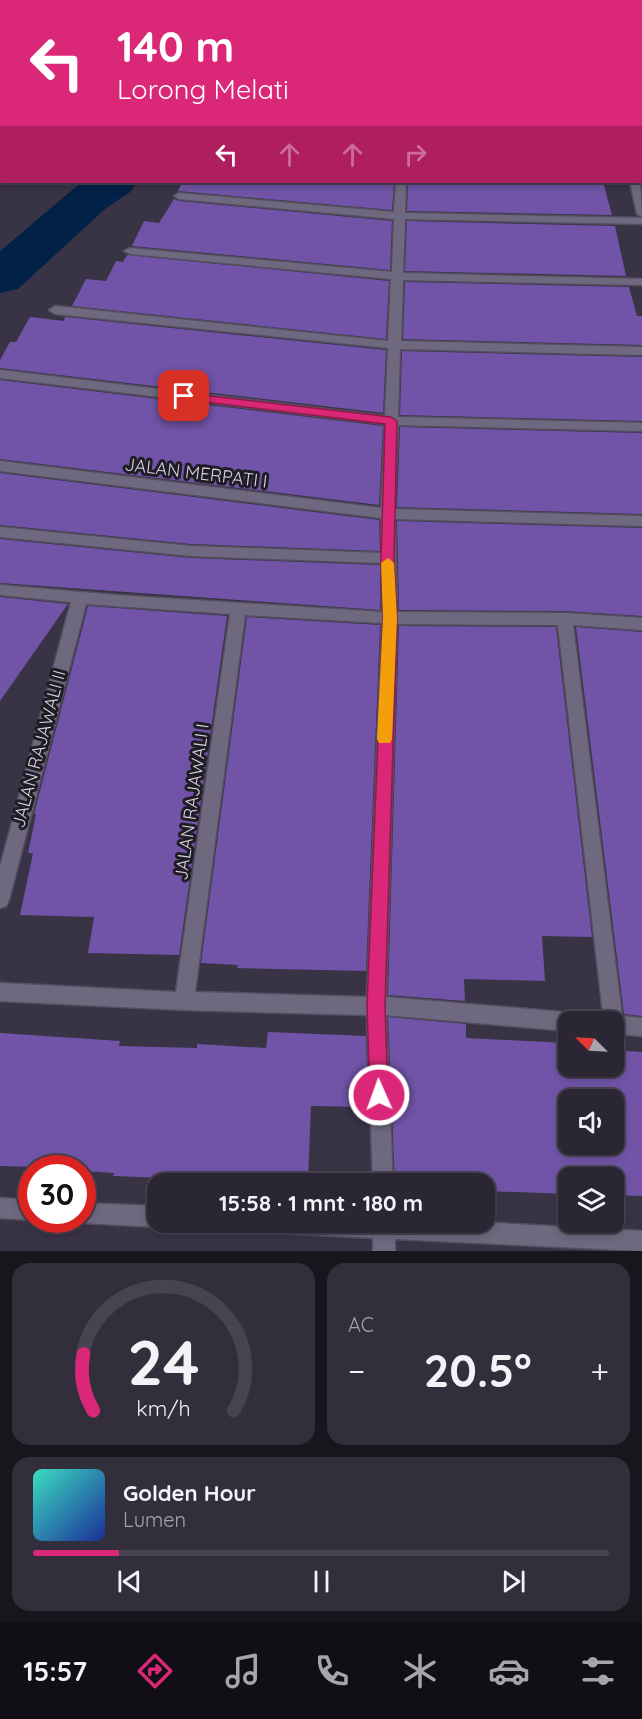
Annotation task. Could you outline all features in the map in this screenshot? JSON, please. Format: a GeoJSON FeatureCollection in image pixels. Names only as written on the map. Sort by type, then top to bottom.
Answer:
{"type":"FeatureCollection","features":[{"type":"Feature","properties":{"kind":"street"},"geometry":{"type":"LineString","coordinates":[[382,1173],[376,1006],[390,618],[388,514],[402,183]]}},
{"type":"Feature","properties":{"kind":"street"},"geometry":{"type":"LineString","coordinates":[[635,183],[642,214]]}},
{"type":"Feature","properties":{"kind":"street"},"geometry":{"type":"LineString","coordinates":[[179,196],[400,216],[642,221]]}},
{"type":"Feature","properties":{"kind":"street"},"geometry":{"type":"LineString","coordinates":[[130,251],[398,276],[642,282]]}},
{"type":"Feature","properties":{"kind":"street"},"geometry":{"type":"LineString","coordinates":[[55,310],[395,345],[642,351]]}},
{"type":"Feature","properties":{"kind":"street"},"geometry":{"type":"LineString","coordinates":[[0,374],[391,421],[642,427]]}},
{"type":"Feature","properties":{"kind":"street","name":"JALAN MERPATI I"},"geometry":{"type":"LineString","coordinates":[[0,466],[388,514],[642,521]]}},
{"type":"Feature","properties":{"kind":"street"},"geometry":{"type":"LineString","coordinates":[[0,532],[191,550],[388,558]]}},
{"type":"Feature","properties":{"kind":"street"},"geometry":{"type":"LineString","coordinates":[[0,590],[80,598],[390,618],[565,619],[642,624]]}},
{"type":"Feature","properties":{"kind":"street","name":"JALAN RAJAWALI II"},"geometry":{"type":"LineString","coordinates":[[0,900],[80,598]]}},
{"type":"Feature","properties":{"kind":"street","name":"JALAN RAJAWALI I"},"geometry":{"type":"LineString","coordinates":[[184,1001],[238,609]]}},
{"type":"Feature","properties":{"kind":"street"},"geometry":{"type":"LineString","coordinates":[[565,619],[612,1011]]}},
{"type":"Feature","properties":{"kind":"street"},"geometry":{"type":"LineString","coordinates":[[0,992],[184,1001],[376,1006],[558,1021]]}},
{"type":"Feature","properties":{"kind":"street"},"geometry":{"type":"LineString","coordinates":[[624,1026],[642,1027]]}},
{"type":"Feature","properties":{"kind":"street"},"geometry":{"type":"LineString","coordinates":[[0,1208],[18,1209]]}},
{"type":"Feature","properties":{"kind":"street"},"geometry":{"type":"LineString","coordinates":[[96,1214],[147,1216]]}},
{"type":"Feature","properties":{"kind":"street"},"geometry":{"type":"LineString","coordinates":[[495,1232],[642,1242]]}},
{"type":"Feature","properties":{"kind":"street"},"geometry":{"type":"LineString","coordinates":[[384,1233],[384,1250]]}},
{"type":"Feature","properties":{"kind":"building"},"geometry":{"type":"Polygon","coordinates":[[[182,183],[394,183],[392,210],[178,191],[182,183]]]}},
{"type":"Feature","properties":{"kind":"building"},"geometry":{"type":"Polygon","coordinates":[[[408,183],[603,183],[612,215],[407,211],[408,183]]]}},
{"type":"Feature","properties":{"kind":"building"},"geometry":{"type":"Polygon","coordinates":[[[174,199],[392,221],[390,270],[132,246],[144,221],[159,223],[174,199]]]}},
{"type":"Feature","properties":{"kind":"building"},"geometry":{"type":"Polygon","coordinates":[[[407,221],[615,226],[626,276],[405,271],[407,221]]]}},
{"type":"Feature","properties":{"kind":"building"},"geometry":{"type":"Polygon","coordinates":[[[127,255],[389,281],[386,339],[72,306],[86,279],[106,281],[116,261],[123,262],[127,255]]]}},
{"type":"Feature","properties":{"kind":"building"},"geometry":{"type":"Polygon","coordinates":[[[405,282],[629,287],[637,316],[642,316],[642,345],[403,339],[405,282]]]}},
{"type":"Feature","properties":{"kind":"building"},"geometry":{"type":"Polygon","coordinates":[[[30,317],[64,321],[65,317],[386,350],[383,413],[0,368],[0,360],[10,342],[16,342],[30,317]]]}},
{"type":"Feature","properties":{"kind":"building"},"geometry":{"type":"Polygon","coordinates":[[[402,351],[642,357],[642,421],[400,415],[402,351]]]}},
{"type":"Feature","properties":{"kind":"building"},"geometry":{"type":"Polygon","coordinates":[[[0,380],[383,426],[379,505],[0,459],[0,380]]]}},
{"type":"Feature","properties":{"kind":"building"},"geometry":{"type":"Polygon","coordinates":[[[400,427],[642,433],[642,514],[397,507],[400,427]]]}},
{"type":"Feature","properties":{"kind":"building"},"geometry":{"type":"Polygon","coordinates":[[[0,473],[379,520],[380,551],[191,544],[0,525],[0,473]]]}},
{"type":"Feature","properties":{"kind":"building"},"geometry":{"type":"Polygon","coordinates":[[[397,521],[642,528],[642,616],[565,611],[399,610],[397,521]]]}},
{"type":"Feature","properties":{"kind":"building"},"geometry":{"type":"Polygon","coordinates":[[[0,539],[191,558],[380,565],[380,610],[0,583],[0,539]]]}},
{"type":"Feature","properties":{"kind":"building"},"geometry":{"type":"Polygon","coordinates":[[[0,597],[68,604],[0,701],[0,597]]]}},
{"type":"Feature","properties":{"kind":"building"},"geometry":{"type":"Polygon","coordinates":[[[88,606],[227,616],[179,955],[88,953],[94,917],[20,915],[33,853],[28,853],[36,814],[34,814],[88,606]]]}},
{"type":"Feature","properties":{"kind":"building"},"geometry":{"type":"Polygon","coordinates":[[[247,617],[380,625],[366,971],[237,968],[238,965],[201,963],[247,617]]]}},
{"type":"Feature","properties":{"kind":"building"},"geometry":{"type":"Polygon","coordinates":[[[399,626],[556,627],[592,937],[542,936],[545,981],[464,979],[465,1001],[388,995],[399,626]]]}},
{"type":"Feature","properties":{"kind":"building"},"geometry":{"type":"Polygon","coordinates":[[[576,627],[642,632],[642,1016],[624,1014],[576,627]]]}},
{"type":"Feature","properties":{"kind":"building"},"geometry":{"type":"Polygon","coordinates":[[[388,1017],[466,1024],[466,1038],[558,1043],[558,1077],[624,1077],[624,1051],[642,1052],[642,1196],[624,1195],[624,1167],[558,1167],[558,1194],[495,1191],[495,1173],[395,1173],[388,1017]]]}},
{"type":"Feature","properties":{"kind":"building"},"geometry":{"type":"Polygon","coordinates":[[[268,1032],[366,1036],[368,1107],[311,1106],[308,1173],[147,1173],[147,1177],[113,1176],[114,1173],[96,1172],[96,1155],[18,1155],[18,1166],[0,1166],[0,1033],[120,1041],[119,1046],[197,1048],[197,1044],[266,1048],[268,1032]]]}},
{"type":"Feature","properties":{"kind":"waterway"},"geometry":{"type":"LineString","coordinates":[[0,278],[88,199],[112,183]]}},
{"type":"Feature","properties":{"kind":"slow traffic"},"geometry":{"type":"LineString","coordinates":[[385,739],[390,618],[388,563]]}},
{"type":"Feature","properties":{"kind":"route"},"geometry":{"type":"LineString","coordinates":[[184,396],[391,421],[388,501],[390,618],[376,1006],[379,1095]]}}]}
